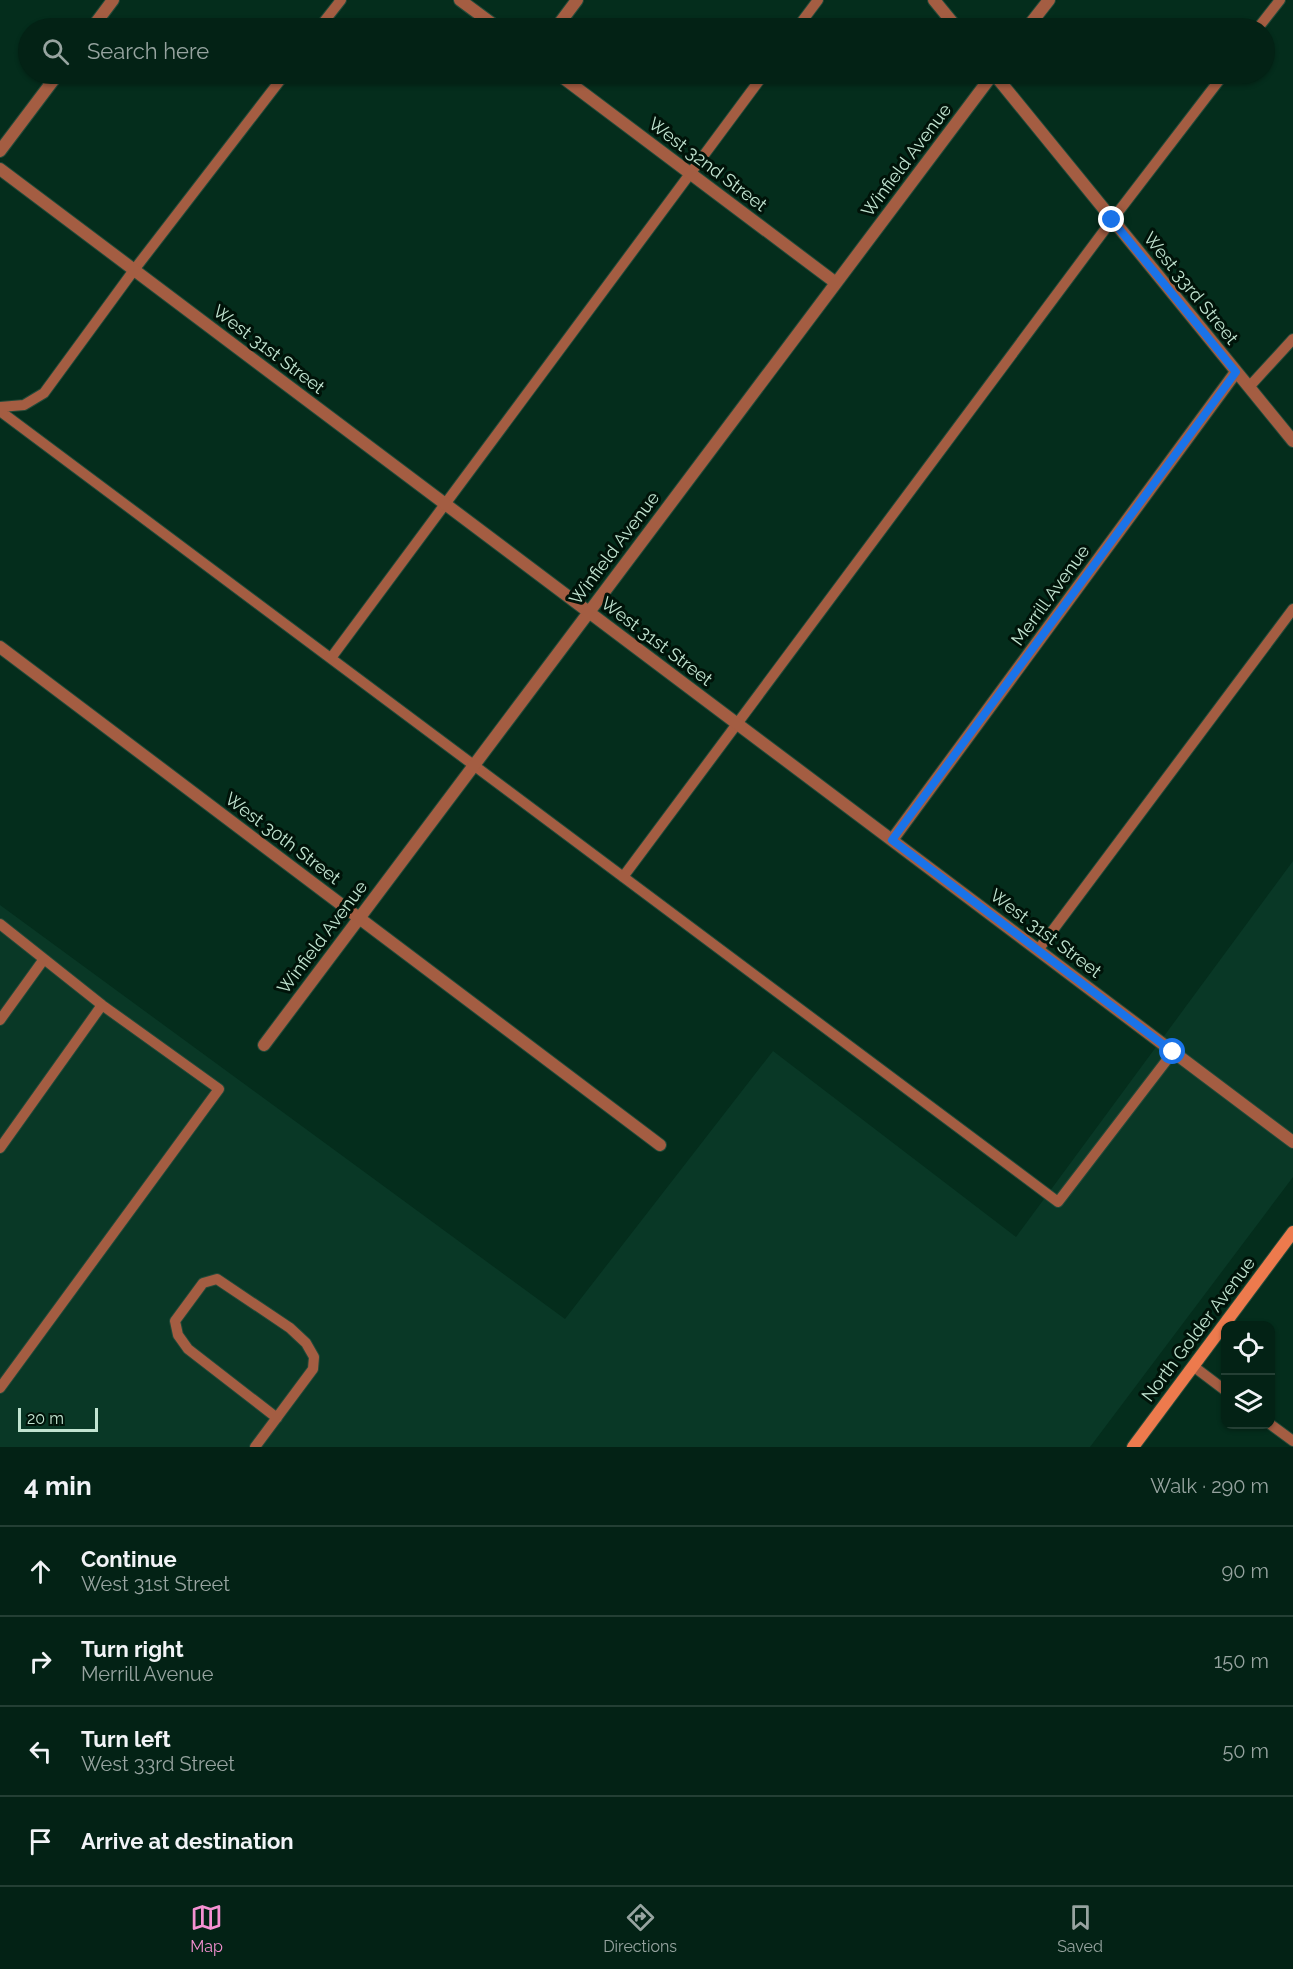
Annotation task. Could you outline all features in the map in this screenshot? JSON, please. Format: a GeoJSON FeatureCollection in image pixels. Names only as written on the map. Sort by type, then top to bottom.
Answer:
{"type":"FeatureCollection","features":[{"type":"Feature","properties":{"kind":"main road","name":"North Golder Avenue"},"geometry":{"type":"LineString","coordinates":[[1133,1447],[1293,1232]]}},
{"type":"Feature","properties":{"kind":"street"},"geometry":{"type":"LineString","coordinates":[[100,18],[113,0]]}},
{"type":"Feature","properties":{"kind":"street"},"geometry":{"type":"LineString","coordinates":[[460,0],[484,18]]}},
{"type":"Feature","properties":{"kind":"street"},"geometry":{"type":"LineString","coordinates":[[564,18],[578,0]]}},
{"type":"Feature","properties":{"kind":"street"},"geometry":{"type":"LineString","coordinates":[[934,0],[949,18]]}},
{"type":"Feature","properties":{"kind":"street"},"geometry":{"type":"LineString","coordinates":[[1035,18],[1049,0]]}},
{"type":"Feature","properties":{"kind":"street"},"geometry":{"type":"LineString","coordinates":[[0,151],[50,84]]}},
{"type":"Feature","properties":{"kind":"street","name":"West 32nd Street"},"geometry":{"type":"LineString","coordinates":[[571,84],[836,283]]}},
{"type":"Feature","properties":{"kind":"street","name":"Winfield Avenue"},"geometry":{"type":"LineString","coordinates":[[264,1045],[986,84]]}},
{"type":"Feature","properties":{"kind":"street","name":"West 33rd Street"},"geometry":{"type":"LineString","coordinates":[[1002,84],[1293,441]]}},
{"type":"Feature","properties":{"kind":"street","name":"West 31st Street"},"geometry":{"type":"LineString","coordinates":[[0,169],[1293,1142]]}},
{"type":"Feature","properties":{"kind":"street","name":"Merrill Avenue"},"geometry":{"type":"LineString","coordinates":[[892,840],[1236,372]]}},
{"type":"Feature","properties":{"kind":"street","name":"West 30th Street"},"geometry":{"type":"LineString","coordinates":[[0,647],[660,1145]]}},
{"type":"Feature","properties":{"kind":"lane"},"geometry":{"type":"LineString","coordinates":[[327,18],[341,0]]}},
{"type":"Feature","properties":{"kind":"lane"},"geometry":{"type":"LineString","coordinates":[[804,18],[818,0]]}},
{"type":"Feature","properties":{"kind":"lane"},"geometry":{"type":"LineString","coordinates":[[1266,18],[1280,0]]}},
{"type":"Feature","properties":{"kind":"lane"},"geometry":{"type":"LineString","coordinates":[[0,409],[24,405],[44,393],[134,270],[277,84]]}},
{"type":"Feature","properties":{"kind":"lane"},"geometry":{"type":"LineString","coordinates":[[331,658],[757,84]]}},
{"type":"Feature","properties":{"kind":"lane"},"geometry":{"type":"LineString","coordinates":[[623,877],[1112,220],[1216,84]]}},
{"type":"Feature","properties":{"kind":"lane"},"geometry":{"type":"LineString","coordinates":[[1249,387],[1293,339]]}},
{"type":"Feature","properties":{"kind":"lane"},"geometry":{"type":"LineString","coordinates":[[0,409],[1058,1202],[1173,1052]]}},
{"type":"Feature","properties":{"kind":"lane"},"geometry":{"type":"LineString","coordinates":[[1038,950],[1293,609]]}},
{"type":"Feature","properties":{"kind":"lane"},"geometry":{"type":"LineString","coordinates":[[0,924],[102,1005],[219,1089],[0,1388]]}},
{"type":"Feature","properties":{"kind":"lane"},"geometry":{"type":"LineString","coordinates":[[0,1020],[44,959]]}},
{"type":"Feature","properties":{"kind":"lane"},"geometry":{"type":"LineString","coordinates":[[0,1148],[102,1005]]}},
{"type":"Feature","properties":{"kind":"lane"},"geometry":{"type":"LineString","coordinates":[[255,1447],[277,1418],[313,1369],[314,1357],[306,1343],[290,1328],[217,1279],[204,1283],[175,1321],[178,1335],[188,1349],[277,1418]]}},
{"type":"Feature","properties":{"kind":"lane"},"geometry":{"type":"LineString","coordinates":[[1193,1366],[1221,1387]]}},
{"type":"Feature","properties":{"kind":"lane"},"geometry":{"type":"LineString","coordinates":[[1275,1428],[1293,1441]]}},
{"type":"Feature","properties":{"kind":"shaded area"},"geometry":{"type":"Polygon","coordinates":[[[1293,861],[1293,1177],[1090,1447],[0,1447],[0,905],[565,1319],[773,1051],[1016,1237],[1293,861]]]}},
{"type":"Feature","properties":{"kind":"route"},"geometry":{"type":"LineString","coordinates":[[1112,220],[1236,372],[892,840],[1173,1052]]}}]}
